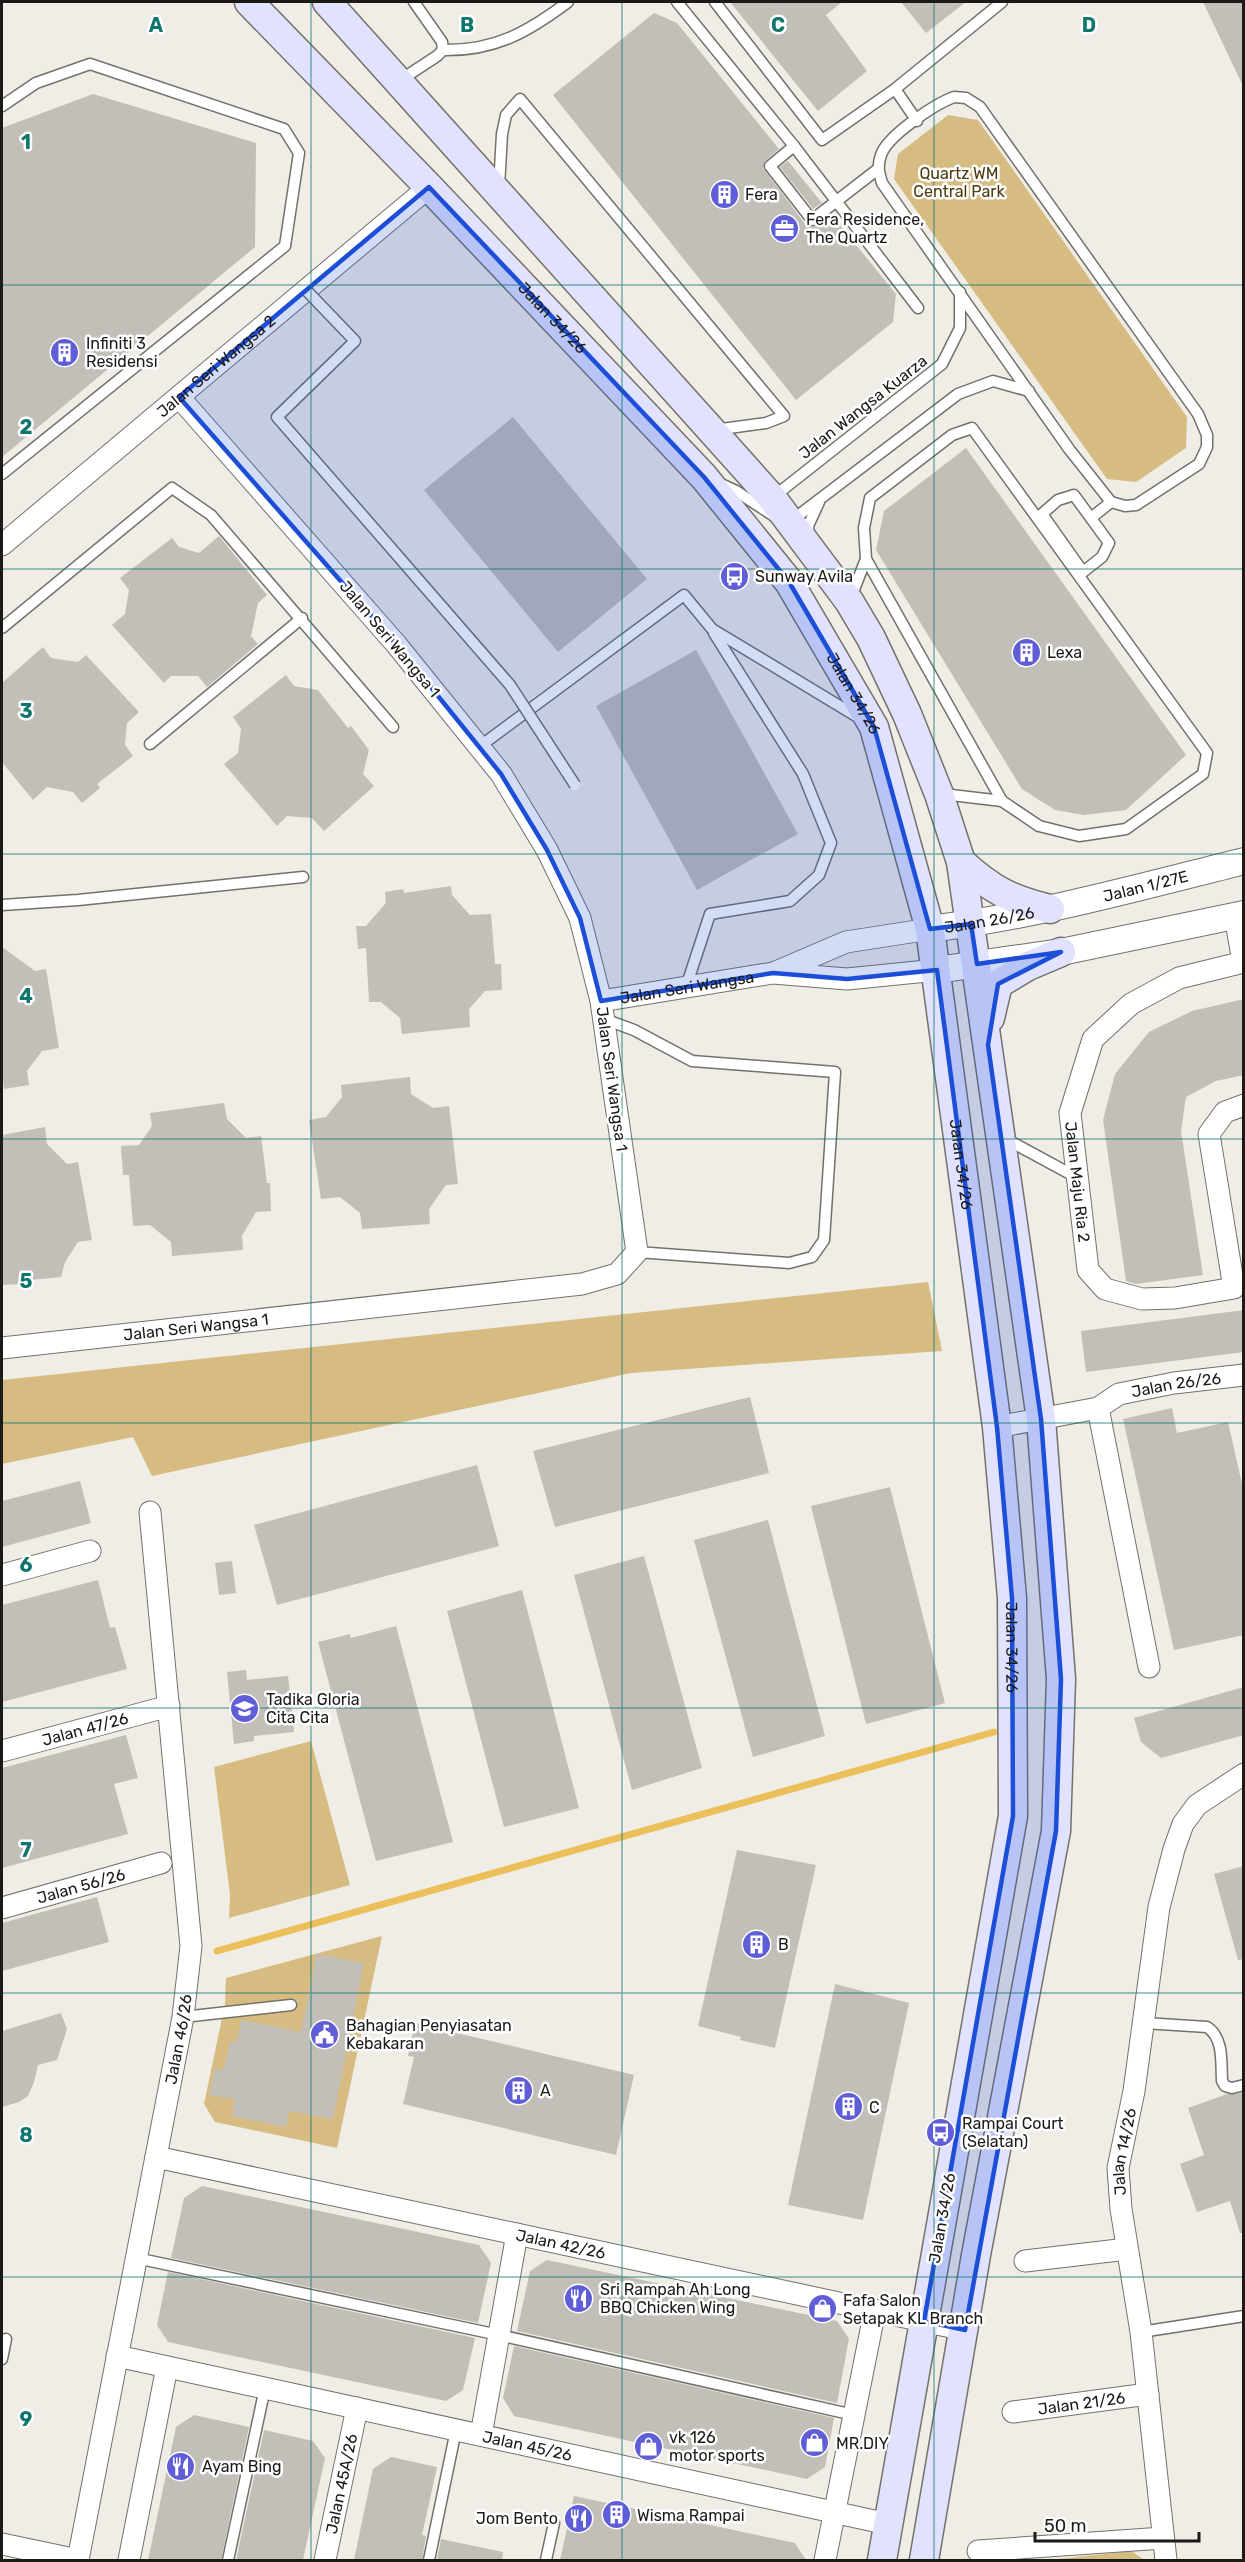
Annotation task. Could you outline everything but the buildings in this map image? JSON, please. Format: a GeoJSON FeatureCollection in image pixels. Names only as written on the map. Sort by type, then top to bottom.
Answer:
{"type":"FeatureCollection","features":[{"type":"Feature","properties":{"kind":"main road","name":"Jalan 34/26"},"geometry":{"type":"LineString","coordinates":[[249,2],[429,187],[704,477],[789,582],[874,727],[930,929],[997,1426],[1012,1598],[1013,1816],[882,2560]]}},
{"type":"Feature","properties":{"kind":"main road"},"geometry":{"type":"LineString","coordinates":[[327,2],[772,498],[849,601],[871,638],[907,714],[939,794],[960,862],[977,964],[1041,1419],[1061,1679],[1056,1831],[978,2244],[965,2331],[924,2560]]}},
{"type":"Feature","properties":{"kind":"main road"},"geometry":{"type":"LineString","coordinates":[[960,862],[996,892],[1050,909]]}},
{"type":"Feature","properties":{"kind":"main road"},"geometry":{"type":"LineString","coordinates":[[988,1045],[990,1014],[998,984],[1028,966],[1060,952]]}},
{"type":"Feature","properties":{"kind":"street","name":"Jalan Seri Wangsa 2"},"geometry":{"type":"LineString","coordinates":[[2,545],[429,187]]}},
{"type":"Feature","properties":{"kind":"street","name":"Jalan Seri Wangsa 1"},"geometry":{"type":"LineString","coordinates":[[2,1348],[582,1284],[617,1274],[637,1252],[602,1010],[580,918],[548,850],[501,774],[396,644],[179,397]]}},
{"type":"Feature","properties":{"kind":"street","name":"Jalan 1/27E"},"geometry":{"type":"LineString","coordinates":[[1050,909],[1244,861]]}},
{"type":"Feature","properties":{"kind":"street","name":"Jalan 26/26"},"geometry":{"type":"LineString","coordinates":[[930,929],[971,924],[1050,909]]}},
{"type":"Feature","properties":{"kind":"street"},"geometry":{"type":"LineString","coordinates":[[937,970],[1060,952],[1239,915],[1243,962]]}},
{"type":"Feature","properties":{"kind":"street","name":"Jalan Seri Wangsa"},"geometry":{"type":"LineString","coordinates":[[773,973],[846,942],[930,929]]}},
{"type":"Feature","properties":{"kind":"street","name":"Jalan Maju Ria 2"},"geometry":{"type":"LineString","coordinates":[[1239,1287],[1175,1298],[1142,1299],[1105,1289],[1088,1270],[1070,1113],[1093,1039],[1131,1004],[1179,978],[1243,962]]}},
{"type":"Feature","properties":{"kind":"street","name":"Jalan Seri Wangsa"},"geometry":{"type":"LineString","coordinates":[[602,1010],[686,987],[773,973],[847,979],[937,970]]}},
{"type":"Feature","properties":{"kind":"street"},"geometry":{"type":"LineString","coordinates":[[1239,1287],[1209,1134],[1225,1112],[1244,1105]]}},
{"type":"Feature","properties":{"kind":"street","name":"Jalan 26/26"},"geometry":{"type":"LineString","coordinates":[[997,1426],[1098,1408],[1119,1394],[1174,1383],[1244,1375]]}},
{"type":"Feature","properties":{"kind":"street"},"geometry":{"type":"LineString","coordinates":[[1098,1408],[1149,1667]]}},
{"type":"Feature","properties":{"kind":"street","name":"Jalan 46/26"},"geometry":{"type":"LineString","coordinates":[[78,2560],[183,2017],[191,1946],[150,1512]]}},
{"type":"Feature","properties":{"kind":"street"},"geometry":{"type":"LineString","coordinates":[[2,1575],[90,1551]]}},
{"type":"Feature","properties":{"kind":"street","name":"Jalan 47/26"},"geometry":{"type":"LineString","coordinates":[[2,1751],[169,1706]]}},
{"type":"Feature","properties":{"kind":"street","name":"Jalan 14/26"},"geometry":{"type":"LineString","coordinates":[[1166,2560],[1141,2332],[1127,2249],[1118,2168],[1134,2091],[1159,1907],[1183,1824],[1197,1804],[1244,1774]]}},
{"type":"Feature","properties":{"kind":"street","name":"Jalan 56/26"},"geometry":{"type":"LineString","coordinates":[[2,1908],[161,1863]]}},
{"type":"Feature","properties":{"kind":"street","name":"Jalan 42/26"},"geometry":{"type":"LineString","coordinates":[[156,2157],[965,2331]]}},
{"type":"Feature","properties":{"kind":"street"},"geometry":{"type":"LineString","coordinates":[[481,2435],[517,2234]]}},
{"type":"Feature","properties":{"kind":"street"},"geometry":{"type":"LineString","coordinates":[[1025,2261],[1127,2249]]}},
{"type":"Feature","properties":{"kind":"street"},"geometry":{"type":"LineString","coordinates":[[825,2560],[875,2310]]}},
{"type":"Feature","properties":{"kind":"street","name":"Jalan 45/26"},"geometry":{"type":"LineString","coordinates":[[117,2356],[888,2524]]}},
{"type":"Feature","properties":{"kind":"street"},"geometry":{"type":"LineString","coordinates":[[129,2560],[167,2367]]}},
{"type":"Feature","properties":{"kind":"street","name":"Jalan 21/26"},"geometry":{"type":"LineString","coordinates":[[1013,2412],[1148,2394]]}},
{"type":"Feature","properties":{"kind":"street","name":"Jalan 45A/26"},"geometry":{"type":"LineString","coordinates":[[325,2560],[357,2408]]}},
{"type":"Feature","properties":{"kind":"street"},"geometry":{"type":"LineString","coordinates":[[978,2551],[1163,2538]]}},
{"type":"Feature","properties":{"kind":"street"},"geometry":{"type":"LineString","coordinates":[[2,2544],[78,2560]]}},
{"type":"Feature","properties":{"kind":"lane"},"geometry":{"type":"LineString","coordinates":[[414,2],[442,42],[443,50]]}},
{"type":"Feature","properties":{"kind":"lane"},"geometry":{"type":"LineString","coordinates":[[399,81],[443,50],[470,50],[504,41],[568,2]]}},
{"type":"Feature","properties":{"kind":"lane"},"geometry":{"type":"LineString","coordinates":[[677,2],[794,146],[918,308]]}},
{"type":"Feature","properties":{"kind":"lane"},"geometry":{"type":"LineString","coordinates":[[715,2],[822,140],[895,89],[1002,2]]}},
{"type":"Feature","properties":{"kind":"lane"},"geometry":{"type":"LineString","coordinates":[[2,106],[36,83],[90,64],[284,129],[299,153],[285,246],[2,474]]}},
{"type":"Feature","properties":{"kind":"lane"},"geometry":{"type":"LineString","coordinates":[[895,89],[917,121]]}},
{"type":"Feature","properties":{"kind":"lane"},"geometry":{"type":"LineString","coordinates":[[954,98],[966,98],[980,107],[1198,414],[1207,435],[1207,447],[1199,464],[1136,505],[1125,506],[1111,502],[1069,448],[882,183],[878,169],[886,144],[941,102],[954,98]]}},
{"type":"Feature","properties":{"kind":"lane"},"geometry":{"type":"LineString","coordinates":[[499,193],[506,115],[520,99],[784,416],[752,426],[711,430]]}},
{"type":"Feature","properties":{"kind":"lane"},"geometry":{"type":"LineString","coordinates":[[794,146],[770,166],[812,220],[878,169]]}},
{"type":"Feature","properties":{"kind":"lane"},"geometry":{"type":"LineString","coordinates":[[306,290],[355,341],[277,417],[510,685],[575,785]]}},
{"type":"Feature","properties":{"kind":"lane","name":"Jalan Wangsa Kuarza"},"geometry":{"type":"LineString","coordinates":[[772,498],[942,364],[960,328],[960,292]]}},
{"type":"Feature","properties":{"kind":"lane"},"geometry":{"type":"LineString","coordinates":[[704,477],[736,491],[771,515],[789,523],[958,394],[993,381],[1029,391]]}},
{"type":"Feature","properties":{"kind":"lane"},"geometry":{"type":"LineString","coordinates":[[849,601],[866,558],[864,528],[870,498],[952,435],[972,428],[1207,753],[1203,774],[1126,829],[1079,836],[1039,826],[1002,801],[866,558]]}},
{"type":"Feature","properties":{"kind":"lane"},"geometry":{"type":"LineString","coordinates":[[2,628],[172,488],[212,515],[393,727]]}},
{"type":"Feature","properties":{"kind":"lane"},"geometry":{"type":"LineString","coordinates":[[1074,495],[1091,518],[1109,543],[1102,557],[1083,572],[1042,514],[1059,501],[1074,495]]}},
{"type":"Feature","properties":{"kind":"lane"},"geometry":{"type":"LineString","coordinates":[[813,554],[808,526],[823,497]]}},
{"type":"Feature","properties":{"kind":"lane"},"geometry":{"type":"LineString","coordinates":[[1091,518],[1111,502]]}},
{"type":"Feature","properties":{"kind":"lane"},"geometry":{"type":"LineString","coordinates":[[479,747],[684,595],[712,629],[802,774],[831,843],[819,875],[790,901],[710,914],[686,987]]}},
{"type":"Feature","properties":{"kind":"lane"},"geometry":{"type":"LineString","coordinates":[[150,744],[302,618]]}},
{"type":"Feature","properties":{"kind":"lane"},"geometry":{"type":"LineString","coordinates":[[712,629],[874,727]]}},
{"type":"Feature","properties":{"kind":"lane"},"geometry":{"type":"LineString","coordinates":[[939,794],[1002,801]]}},
{"type":"Feature","properties":{"kind":"lane"},"geometry":{"type":"LineString","coordinates":[[2,905],[78,900],[303,876]]}},
{"type":"Feature","properties":{"kind":"lane"},"geometry":{"type":"LineString","coordinates":[[602,1010],[692,1061],[835,1072],[824,1240],[812,1257],[789,1263],[637,1252]]}},
{"type":"Feature","properties":{"kind":"lane"},"geometry":{"type":"LineString","coordinates":[[1001,1136],[1076,1177]]}},
{"type":"Feature","properties":{"kind":"lane"},"geometry":{"type":"LineString","coordinates":[[183,2017],[291,2005]]}},
{"type":"Feature","properties":{"kind":"lane"},"geometry":{"type":"LineString","coordinates":[[1144,2023],[1207,2027],[1215,2032],[1219,2042],[1225,2086],[1232,2088],[1244,2085]]}},
{"type":"Feature","properties":{"kind":"lane"},"geometry":{"type":"LineString","coordinates":[[136,2258],[499,2335],[855,2415]]}},
{"type":"Feature","properties":{"kind":"lane"},"geometry":{"type":"LineString","coordinates":[[1141,2332],[1244,2316]]}},
{"type":"Feature","properties":{"kind":"lane"},"geometry":{"type":"LineString","coordinates":[[2,2359],[6,2339]]}},
{"type":"Feature","properties":{"kind":"lane"},"geometry":{"type":"LineString","coordinates":[[228,2560],[265,2388]]}},
{"type":"Feature","properties":{"kind":"lane"},"geometry":{"type":"LineString","coordinates":[[429,2560],[456,2430]]}},
{"type":"Feature","properties":{"kind":"lane"},"geometry":{"type":"LineString","coordinates":[[546,2560],[554,2523]]}},
{"type":"Feature","properties":{"kind":"highlighted area"},"geometry":{"type":"Polygon","coordinates":[[[429,187],[704,477],[789,582],[874,727],[930,929],[971,924],[977,964],[1061,952],[998,984],[988,1045],[1041,1419],[1061,1679],[1056,1831],[965,2330],[924,2321],[1013,1816],[1012,1598],[997,1427],[937,970],[847,979],[773,973],[601,1001],[580,918],[547,850],[501,774],[396,644],[179,397],[429,187]]]}},
{"type":"Feature","properties":{"kind":"green space","name":"Quartz WM Central Park"},"geometry":{"type":"Polygon","coordinates":[[[948,115],[978,120],[1187,417],[1186,448],[1136,482],[1107,479],[894,179],[898,154],[948,115]]]}},
{"type":"Feature","properties":{"kind":"green space"},"geometry":{"type":"Polygon","coordinates":[[[928,1282],[942,1351],[631,1373],[152,1476],[133,1437],[2,1464],[2,1380],[928,1282]]]}},
{"type":"Feature","properties":{"kind":"green space"},"geometry":{"type":"Polygon","coordinates":[[[311,1741],[350,1885],[229,1918],[230,1895],[214,1767],[311,1741]]]}},
{"type":"Feature","properties":{"kind":"green space"},"geometry":{"type":"Polygon","coordinates":[[[382,1936],[337,2148],[215,2122],[204,2104],[225,2004],[226,1978],[382,1936]]]}},
{"type":"Feature","properties":{"kind":"green space"},"geometry":{"type":"Polygon","coordinates":[[[1132,2551],[1144,2560],[1048,2560],[1132,2551]]]}},
{"type":"Feature","properties":{"kind":"waterway"},"geometry":{"type":"LineString","coordinates":[[217,1951],[994,1732]]}},
{"type":"Feature","properties":{"kind":"place","name":"Fera"},"geometry":{"type":"Point","coordinates":[724,194]}},
{"type":"Feature","properties":{"kind":"place","name":"Fera Residence, The Quartz"},"geometry":{"type":"Point","coordinates":[785,228]}},
{"type":"Feature","properties":{"kind":"place","name":"Infiniti 3 Residensi"},"geometry":{"type":"Point","coordinates":[65,352]}},
{"type":"Feature","properties":{"kind":"place","name":"Sunway Avila"},"geometry":{"type":"Point","coordinates":[734,576]}},
{"type":"Feature","properties":{"kind":"place","name":"Lexa"},"geometry":{"type":"Point","coordinates":[1026,652]}},
{"type":"Feature","properties":{"kind":"place","name":"Tadika Gloria Cita Cita"},"geometry":{"type":"Point","coordinates":[245,1708]}},
{"type":"Feature","properties":{"kind":"place","name":"B"},"geometry":{"type":"Point","coordinates":[757,1944]}},
{"type":"Feature","properties":{"kind":"place","name":"Bahagian Penyiasatan Kebakaran"},"geometry":{"type":"Point","coordinates":[325,2034]}},
{"type":"Feature","properties":{"kind":"place","name":"A"},"geometry":{"type":"Point","coordinates":[519,2090]}},
{"type":"Feature","properties":{"kind":"place","name":"C"},"geometry":{"type":"Point","coordinates":[848,2107]}},
{"type":"Feature","properties":{"kind":"place","name":"Rampai Court (Selatan)"},"geometry":{"type":"Point","coordinates":[941,2132]}},
{"type":"Feature","properties":{"kind":"place","name":"Sri Rampah Ah Long BBQ Chicken Wing"},"geometry":{"type":"Point","coordinates":[579,2298]}},
{"type":"Feature","properties":{"kind":"place","name":"Fafa Salon Setapak KL Branch"},"geometry":{"type":"Point","coordinates":[822,2309]}},
{"type":"Feature","properties":{"kind":"place","name":"MR.DIY"},"geometry":{"type":"Point","coordinates":[815,2443]}},
{"type":"Feature","properties":{"kind":"place","name":"vk 126 motor sports"},"geometry":{"type":"Point","coordinates":[648,2446]}},
{"type":"Feature","properties":{"kind":"place","name":"Ayam Bing"},"geometry":{"type":"Point","coordinates":[181,2466]}},
{"type":"Feature","properties":{"kind":"place","name":"Wisma Rampai"},"geometry":{"type":"Point","coordinates":[616,2515]}},
{"type":"Feature","properties":{"kind":"place","name":"Jom Bento"},"geometry":{"type":"Point","coordinates":[579,2518]}}]}
